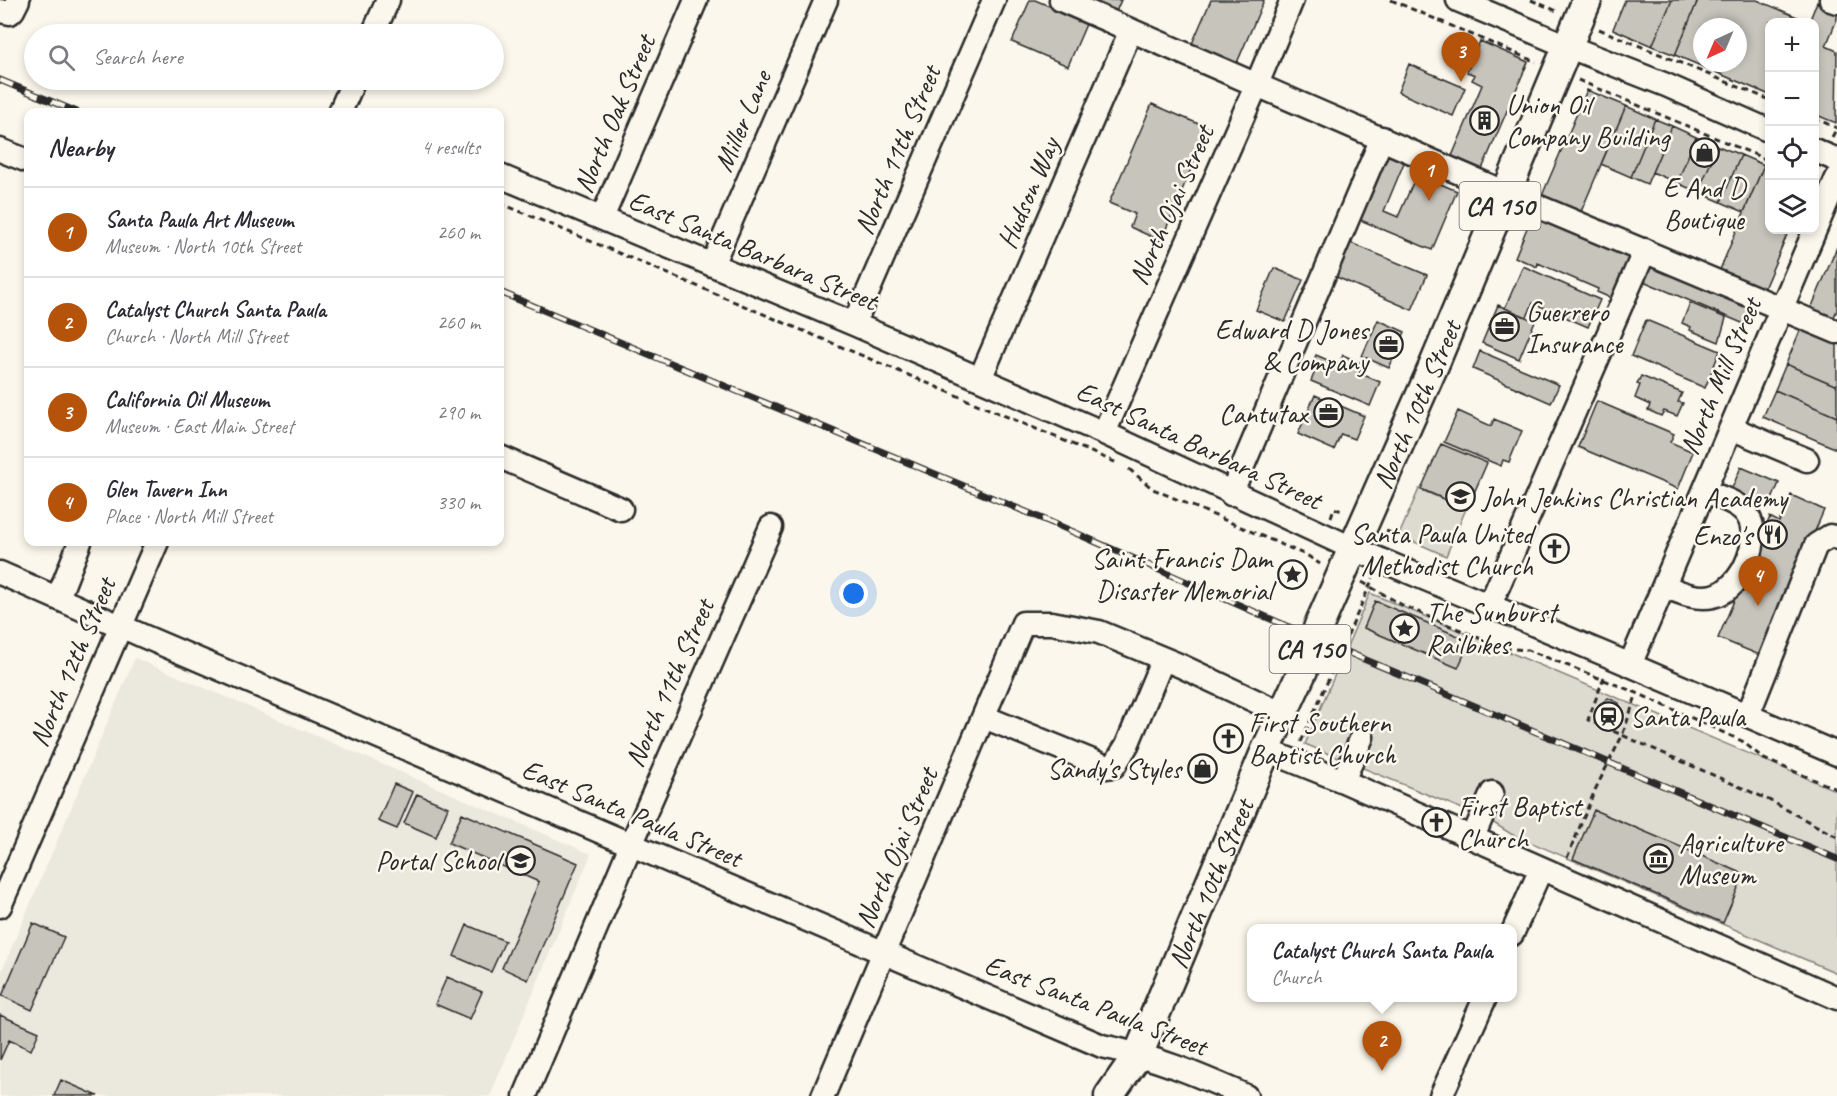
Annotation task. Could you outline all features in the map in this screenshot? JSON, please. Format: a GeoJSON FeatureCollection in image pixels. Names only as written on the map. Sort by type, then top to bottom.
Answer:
{"type":"FeatureCollection","features":[{"type":"Feature","properties":{"kind":"main road","name":"CA 150"},"geometry":{"type":"LineString","coordinates":[[1567,46],[1587,0]]}},
{"type":"Feature","properties":{"kind":"main road","name":"North 10th Street"},"geometry":{"type":"LineString","coordinates":[[1139,1053],[1352,548],[1434,365],[1567,46]]}},
{"type":"Feature","properties":{"kind":"main road","name":"CA 150"},"geometry":{"type":"LineString","coordinates":[[1108,1096],[1139,1053]]}},
{"type":"Feature","properties":{"kind":"street"},"geometry":{"type":"LineString","coordinates":[[0,11],[10,13],[18,0]]}},
{"type":"Feature","properties":{"kind":"street"},"geometry":{"type":"LineString","coordinates":[[377,24],[388,0]]}},
{"type":"Feature","properties":{"kind":"street","name":"North Oak Street"},"geometry":{"type":"LineString","coordinates":[[602,218],[696,0]]}},
{"type":"Feature","properties":{"kind":"street","name":"Miller Lane"},"geometry":{"type":"LineString","coordinates":[[712,265],[826,0]]}},
{"type":"Feature","properties":{"kind":"street","name":"North 11th Street"},"geometry":{"type":"LineString","coordinates":[[854,324],[994,0]]}},
{"type":"Feature","properties":{"kind":"street"},"geometry":{"type":"LineString","coordinates":[[1061,0],[1506,193],[1837,332]]}},
{"type":"Feature","properties":{"kind":"street","name":"North Ojai Street"},"geometry":{"type":"LineString","coordinates":[[1104,434],[1292,0]]}},
{"type":"Feature","properties":{"kind":"street"},"geometry":{"type":"LineString","coordinates":[[1458,0],[1765,128]]}},
{"type":"Feature","properties":{"kind":"street"},"geometry":{"type":"LineString","coordinates":[[1832,0],[1837,2]]}},
{"type":"Feature","properties":{"kind":"street","name":"Hudson Way"},"geometry":{"type":"LineString","coordinates":[[980,379],[1131,30]]}},
{"type":"Feature","properties":{"kind":"street"},"geometry":{"type":"LineString","coordinates":[[344,108],[350,90]]}},
{"type":"Feature","properties":{"kind":"street"},"geometry":{"type":"LineString","coordinates":[[1231,494],[1382,138]]}},
{"type":"Feature","properties":{"kind":"street"},"geometry":{"type":"LineString","coordinates":[[0,150],[24,159]]}},
{"type":"Feature","properties":{"kind":"street"},"geometry":{"type":"LineString","coordinates":[[1819,152],[1837,160]]}},
{"type":"Feature","properties":{"kind":"street","name":"East Santa Barbara Street"},"geometry":{"type":"LineString","coordinates":[[504,178],[854,324],[1104,434],[1352,548],[1630,664],[1837,754]]}},
{"type":"Feature","properties":{"kind":"street","name":"North Mill Street"},"geometry":{"type":"LineString","coordinates":[[1630,664],[1837,178]]}},
{"type":"Feature","properties":{"kind":"street"},"geometry":{"type":"LineString","coordinates":[[1489,607],[1645,250]]}},
{"type":"Feature","properties":{"kind":"street"},"geometry":{"type":"LineString","coordinates":[[1731,428],[1807,460]]}},
{"type":"Feature","properties":{"kind":"street"},"geometry":{"type":"LineString","coordinates":[[504,459],[621,509]]}},
{"type":"Feature","properties":{"kind":"street"},"geometry":{"type":"LineString","coordinates":[[1664,586],[1688,596],[1713,597],[1725,591],[1741,574],[1753,542],[1750,519],[1742,509],[1704,491]]}},
{"type":"Feature","properties":{"kind":"street","name":"North 11th Street"},"geometry":{"type":"LineString","coordinates":[[525,1096],[631,845],[771,527]]}},
{"type":"Feature","properties":{"kind":"street"},"geometry":{"type":"LineString","coordinates":[[1748,715],[1816,545],[1830,536],[1837,538]]}},
{"type":"Feature","properties":{"kind":"street"},"geometry":{"type":"LineString","coordinates":[[58,598],[78,546]]}},
{"type":"Feature","properties":{"kind":"street","name":"North 12th Street"},"geometry":{"type":"LineString","coordinates":[[0,906],[155,546]]}},
{"type":"Feature","properties":{"kind":"street","name":"East Santa Paula Street"},"geometry":{"type":"LineString","coordinates":[[0,573],[1102,1046],[1139,1053],[1173,1064],[1245,1096]]}},
{"type":"Feature","properties":{"kind":"street","name":"North Ojai Street"},"geometry":{"type":"LineString","coordinates":[[823,1096],[1023,623],[1052,623],[1091,630],[1163,659]]}},
{"type":"Feature","properties":{"kind":"street"},"geometry":{"type":"LineString","coordinates":[[984,717],[1107,767],[1114,766],[1127,745],[1163,659],[1283,714]]}},
{"type":"Feature","properties":{"kind":"street"},"geometry":{"type":"LineString","coordinates":[[1343,781],[1362,737]]}},
{"type":"Feature","properties":{"kind":"street"},"geometry":{"type":"LineString","coordinates":[[1266,750],[1473,837],[1837,998]]}},
{"type":"Feature","properties":{"kind":"street"},"geometry":{"type":"LineString","coordinates":[[1473,837],[1492,793]]}},
{"type":"Feature","properties":{"kind":"street"},"geometry":{"type":"LineString","coordinates":[[1517,926],[1551,873]]}},
{"type":"Feature","properties":{"kind":"street"},"geometry":{"type":"LineString","coordinates":[[1441,1096],[1483,1002]]}},
{"type":"Feature","properties":{"kind":"street","name":"North 10th Street"},"geometry":{"type":"LineString","coordinates":[[1125,1096],[1139,1053]]}},
{"type":"Feature","properties":{"kind":"path"},"geometry":{"type":"LineString","coordinates":[[1531,0],[1552,9]]}},
{"type":"Feature","properties":{"kind":"path"},"geometry":{"type":"LineString","coordinates":[[1606,32],[1765,98]]}},
{"type":"Feature","properties":{"kind":"path"},"geometry":{"type":"LineString","coordinates":[[1819,120],[1837,128]]}},
{"type":"Feature","properties":{"kind":"path"},"geometry":{"type":"LineString","coordinates":[[504,205],[1126,467],[1153,489],[1308,556],[1321,565]]}},
{"type":"Feature","properties":{"kind":"path"},"geometry":{"type":"LineString","coordinates":[[1361,582],[1404,606],[1503,648],[1528,650],[1603,678],[1742,741],[1764,759],[1837,789]]}},
{"type":"Feature","properties":{"kind":"path"},"geometry":{"type":"LineString","coordinates":[[1300,743],[1369,586]]}},
{"type":"Feature","properties":{"kind":"path"},"geometry":{"type":"LineString","coordinates":[[1603,678],[1588,720],[1765,798],[1837,837]]}},
{"type":"Feature","properties":{"kind":"path"},"geometry":{"type":"LineString","coordinates":[[1551,873],[1622,736],[1637,693]]}},
{"type":"Feature","properties":{"kind":"shaded area"},"geometry":{"type":"Polygon","coordinates":[[[1419,489],[1466,509],[1446,556],[1399,535],[1419,489]]]}},
{"type":"Feature","properties":{"kind":"shaded area"},"geometry":{"type":"Polygon","coordinates":[[[1370,593],[1837,791],[1837,973],[1511,834],[1489,820],[1305,744],[1370,593]]]}},
{"type":"Feature","properties":{"kind":"shaded area"},"geometry":{"type":"Polygon","coordinates":[[[135,658],[591,854],[490,1096],[0,1096],[0,975],[135,658]]]}},
{"type":"Feature","properties":{"kind":"building"},"geometry":{"type":"Polygon","coordinates":[[[1030,0],[1035,0],[1087,22],[1068,66],[1012,42],[1030,0]]]}},
{"type":"Feature","properties":{"kind":"building"},"geometry":{"type":"Polygon","coordinates":[[[1094,0],[1121,0],[1115,14],[1092,5],[1094,0]]]}},
{"type":"Feature","properties":{"kind":"building"},"geometry":{"type":"Polygon","coordinates":[[[1211,0],[1264,0],[1236,65],[1191,46],[1211,0]]]}},
{"type":"Feature","properties":{"kind":"building"},"geometry":{"type":"Polygon","coordinates":[[[1625,0],[1672,0],[1652,46],[1613,29],[1625,0]]]}},
{"type":"Feature","properties":{"kind":"building"},"geometry":{"type":"Polygon","coordinates":[[[1672,0],[1698,0],[1675,55],[1652,46],[1672,0]]]}},
{"type":"Feature","properties":{"kind":"building"},"geometry":{"type":"Polygon","coordinates":[[[1698,0],[1757,0],[1800,18],[1765,18],[1765,93],[1715,72],[1747,72],[1747,18],[1693,18],[1693,63],[1675,55],[1698,0]]]}},
{"type":"Feature","properties":{"kind":"building"},"geometry":{"type":"Polygon","coordinates":[[[1817,2],[1837,11],[1837,19],[1826,46],[1837,51],[1836,123],[1819,116],[1819,18],[1811,18],[1817,2]]]}},
{"type":"Feature","properties":{"kind":"building","name":"Union Oil Company Building"},"geometry":{"type":"Polygon","coordinates":[[[1480,41],[1528,62],[1482,169],[1452,156],[1482,85],[1472,80],[1475,75],[1467,72],[1480,41]]]}},
{"type":"Feature","properties":{"kind":"building"},"geometry":{"type":"Polygon","coordinates":[[[1409,64],[1465,88],[1453,116],[1398,92],[1409,64]]]}},
{"type":"Feature","properties":{"kind":"building"},"geometry":{"type":"Polygon","coordinates":[[[1587,90],[1626,106],[1580,214],[1541,198],[1587,90]]]}},
{"type":"Feature","properties":{"kind":"building"},"geometry":{"type":"Polygon","coordinates":[[[1152,104],[1208,128],[1161,241],[1130,227],[1135,214],[1109,203],[1152,104]]]}},
{"type":"Feature","properties":{"kind":"building"},"geometry":{"type":"Polygon","coordinates":[[[1626,106],[1655,119],[1631,177],[1601,164],[1626,106]]]}},
{"type":"Feature","properties":{"kind":"building"},"geometry":{"type":"Polygon","coordinates":[[[1655,119],[1672,126],[1647,184],[1631,177],[1655,119]]]}},
{"type":"Feature","properties":{"kind":"building"},"geometry":{"type":"Polygon","coordinates":[[[1672,126],[1696,137],[1677,183],[1652,172],[1672,126]]]}},
{"type":"Feature","properties":{"kind":"building"},"geometry":{"type":"Polygon","coordinates":[[[1696,137],[1718,146],[1698,192],[1677,183],[1696,137]]]}},
{"type":"Feature","properties":{"kind":"building"},"geometry":{"type":"Polygon","coordinates":[[[1718,146],[1741,155],[1721,202],[1698,192],[1718,146]]]}},
{"type":"Feature","properties":{"kind":"building"},"geometry":{"type":"Polygon","coordinates":[[[1387,150],[1406,158],[1384,211],[1398,217],[1417,174],[1457,191],[1432,250],[1358,219],[1387,150]]]}},
{"type":"Feature","properties":{"kind":"building"},"geometry":{"type":"Polygon","coordinates":[[[1741,155],[1764,165],[1744,212],[1721,202],[1741,155]]]}},
{"type":"Feature","properties":{"kind":"building"},"geometry":{"type":"Polygon","coordinates":[[[1764,165],[1765,234],[1787,234],[1763,291],[1719,272],[1764,165]]]}},
{"type":"Feature","properties":{"kind":"building"},"geometry":{"type":"Polygon","coordinates":[[[1534,211],[1632,253],[1613,299],[1597,292],[1598,289],[1538,263],[1537,267],[1515,257],[1534,211]]]}},
{"type":"Feature","properties":{"kind":"building"},"geometry":{"type":"Polygon","coordinates":[[[1346,241],[1427,275],[1412,310],[1332,275],[1346,241]]]}},
{"type":"Feature","properties":{"kind":"building"},"geometry":{"type":"Polygon","coordinates":[[[1837,247],[1837,310],[1832,321],[1810,311],[1837,247]]]}},
{"type":"Feature","properties":{"kind":"building"},"geometry":{"type":"Polygon","coordinates":[[[1648,261],[1757,307],[1749,326],[1641,280],[1648,261]]]}},
{"type":"Feature","properties":{"kind":"building"},"geometry":{"type":"Polygon","coordinates":[[[1523,266],[1600,300],[1588,327],[1533,303],[1527,317],[1505,308],[1523,266]]]}},
{"type":"Feature","properties":{"kind":"building"},"geometry":{"type":"Polygon","coordinates":[[[1274,268],[1303,280],[1285,322],[1256,310],[1274,268]]]}},
{"type":"Feature","properties":{"kind":"building"},"geometry":{"type":"Polygon","coordinates":[[[1690,303],[1726,318],[1719,342],[1690,330],[1691,327],[1682,323],[1690,303]]]}},
{"type":"Feature","properties":{"kind":"building"},"geometry":{"type":"Polygon","coordinates":[[[1498,305],[1535,321],[1519,359],[1482,343],[1498,305]]]}},
{"type":"Feature","properties":{"kind":"building"},"geometry":{"type":"Polygon","coordinates":[[[1378,320],[1405,332],[1389,368],[1362,356],[1378,320]]]}},
{"type":"Feature","properties":{"kind":"building"},"geometry":{"type":"Polygon","coordinates":[[[1646,320],[1720,351],[1705,388],[1631,356],[1646,320]]]}},
{"type":"Feature","properties":{"kind":"building"},"geometry":{"type":"Polygon","coordinates":[[[1802,326],[1837,341],[1837,386],[1786,364],[1802,326]]]}},
{"type":"Feature","properties":{"kind":"building"},"geometry":{"type":"Polygon","coordinates":[[[1480,351],[1559,385],[1551,403],[1473,369],[1480,351]]]}},
{"type":"Feature","properties":{"kind":"building"},"geometry":{"type":"Polygon","coordinates":[[[1316,355],[1339,365],[1343,355],[1363,364],[1359,373],[1380,382],[1370,406],[1311,381],[1316,369],[1311,367],[1316,355]]]}},
{"type":"Feature","properties":{"kind":"building"},"geometry":{"type":"Polygon","coordinates":[[[1786,364],[1837,386],[1837,417],[1775,390],[1786,364]]]}},
{"type":"Feature","properties":{"kind":"building"},"geometry":{"type":"Polygon","coordinates":[[[1641,376],[1682,393],[1678,402],[1683,403],[1677,416],[1664,411],[1661,416],[1648,410],[1650,405],[1635,398],[1641,376]]]}},
{"type":"Feature","properties":{"kind":"building"},"geometry":{"type":"Polygon","coordinates":[[[1775,390],[1837,417],[1837,449],[1763,417],[1775,390]]]}},
{"type":"Feature","properties":{"kind":"building"},"geometry":{"type":"Polygon","coordinates":[[[1315,395],[1364,416],[1354,439],[1341,434],[1334,450],[1298,434],[1315,395]]]}},
{"type":"Feature","properties":{"kind":"building"},"geometry":{"type":"Polygon","coordinates":[[[1597,401],[1674,434],[1670,442],[1693,452],[1678,489],[1578,447],[1597,401]]]}},
{"type":"Feature","properties":{"kind":"building"},"geometry":{"type":"Polygon","coordinates":[[[1458,411],[1491,426],[1494,419],[1522,431],[1509,462],[1503,460],[1501,466],[1444,442],[1458,411]]]}},
{"type":"Feature","properties":{"kind":"building"},"geometry":{"type":"Polygon","coordinates":[[[1441,444],[1487,463],[1467,509],[1421,489],[1441,444]]]}},
{"type":"Feature","properties":{"kind":"building"},"geometry":{"type":"Polygon","coordinates":[[[1741,467],[1779,483],[1768,509],[1730,493],[1741,467]]]}},
{"type":"Feature","properties":{"kind":"building"},"geometry":{"type":"Polygon","coordinates":[[[1791,495],[1824,510],[1762,656],[1718,638],[1770,517],[1779,522],[1791,495]]]}},
{"type":"Feature","properties":{"kind":"building"},"geometry":{"type":"Polygon","coordinates":[[[1375,601],[1470,641],[1458,668],[1364,628],[1375,601]]]}},
{"type":"Feature","properties":{"kind":"building"},"geometry":{"type":"Polygon","coordinates":[[[1608,698],[1619,703],[1621,715],[1612,722],[1600,717],[1599,705],[1608,698]]]}},
{"type":"Feature","properties":{"kind":"building"},"geometry":{"type":"Polygon","coordinates":[[[394,784],[413,792],[397,829],[378,821],[394,784]]]}},
{"type":"Feature","properties":{"kind":"building"},"geometry":{"type":"Polygon","coordinates":[[[417,794],[448,807],[436,837],[404,823],[417,794]]]}},
{"type":"Feature","properties":{"kind":"building"},"geometry":{"type":"Polygon","coordinates":[[[1594,810],[1744,874],[1723,923],[1573,859],[1594,810]]]}},
{"type":"Feature","properties":{"kind":"building"},"geometry":{"type":"Polygon","coordinates":[[[462,813],[578,863],[528,980],[502,968],[539,882],[449,843],[462,813]]]}},
{"type":"Feature","properties":{"kind":"building"},"geometry":{"type":"Polygon","coordinates":[[[33,923],[64,937],[32,1010],[2,996],[33,923]]]}},
{"type":"Feature","properties":{"kind":"building"},"geometry":{"type":"Polygon","coordinates":[[[467,925],[505,941],[491,972],[454,956],[467,925]]]}},
{"type":"Feature","properties":{"kind":"building"},"geometry":{"type":"Polygon","coordinates":[[[447,977],[482,992],[470,1019],[435,1004],[447,977]]]}},
{"type":"Feature","properties":{"kind":"building"},"geometry":{"type":"Polygon","coordinates":[[[0,1015],[39,1032],[31,1050],[9,1040],[0,1060],[0,1015]]]}},
{"type":"Feature","properties":{"kind":"building"},"geometry":{"type":"Polygon","coordinates":[[[61,1080],[98,1096],[54,1096],[61,1080]]]}},
{"type":"Feature","properties":{"kind":"railway"},"geometry":{"type":"LineString","coordinates":[[0,80],[24,90]]}},
{"type":"Feature","properties":{"kind":"railway"},"geometry":{"type":"LineString","coordinates":[[24,90],[67,108]]}},
{"type":"Feature","properties":{"kind":"railway"},"geometry":{"type":"LineString","coordinates":[[504,294],[1062,527],[1314,638],[1837,859]]}},
{"type":"Feature","properties":{"kind":"place","name":"California Oil Museum"},"geometry":{"type":"Point","coordinates":[1461,82]}},
{"type":"Feature","properties":{"kind":"place","name":"Union Oil Company Building"},"geometry":{"type":"Point","coordinates":[1485,120]}},
{"type":"Feature","properties":{"kind":"place","name":"E And D Boutique"},"geometry":{"type":"Point","coordinates":[1704,152]}},
{"type":"Feature","properties":{"kind":"place","name":"Santa Paula Art Museum"},"geometry":{"type":"Point","coordinates":[1429,201]}},
{"type":"Feature","properties":{"kind":"place","name":"Guerrero Insurance"},"geometry":{"type":"Point","coordinates":[1505,327]}},
{"type":"Feature","properties":{"kind":"place","name":"Edward D Jones & Company"},"geometry":{"type":"Point","coordinates":[1389,345]}},
{"type":"Feature","properties":{"kind":"place","name":"Cantutax"},"geometry":{"type":"Point","coordinates":[1328,413]}},
{"type":"Feature","properties":{"kind":"place","name":"John Jenkins Christian Academy"},"geometry":{"type":"Point","coordinates":[1461,497]}},
{"type":"Feature","properties":{"kind":"place","name":"Enzo's"},"geometry":{"type":"Point","coordinates":[1773,535]}},
{"type":"Feature","properties":{"kind":"place","name":"Santa Paula United Methodist Church"},"geometry":{"type":"Point","coordinates":[1554,549]}},
{"type":"Feature","properties":{"kind":"place","name":"Saint Francis Dam Disaster Memorial"},"geometry":{"type":"Point","coordinates":[1293,574]}},
{"type":"Feature","properties":{"kind":"place","name":"Glen Tavern Inn"},"geometry":{"type":"Point","coordinates":[1758,606]}},
{"type":"Feature","properties":{"kind":"place","name":"The Sunburst Railbikes"},"geometry":{"type":"Point","coordinates":[1405,628]}},
{"type":"Feature","properties":{"kind":"place","name":"Santa Paula"},"geometry":{"type":"Point","coordinates":[1609,716]}},
{"type":"Feature","properties":{"kind":"place","name":"First Southern Baptist Church"},"geometry":{"type":"Point","coordinates":[1228,738]}},
{"type":"Feature","properties":{"kind":"place","name":"Sandy's Styles"},"geometry":{"type":"Point","coordinates":[1202,768]}},
{"type":"Feature","properties":{"kind":"place","name":"First Baptist Church"},"geometry":{"type":"Point","coordinates":[1437,822]}},
{"type":"Feature","properties":{"kind":"place","name":"Agriculture Museum"},"geometry":{"type":"Point","coordinates":[1658,858]}},
{"type":"Feature","properties":{"kind":"place","name":"Portal School"},"geometry":{"type":"Point","coordinates":[521,860]}},
{"type":"Feature","properties":{"kind":"place","name":"Catalyst Church Santa Paula"},"geometry":{"type":"Point","coordinates":[1382,1071]}}]}
